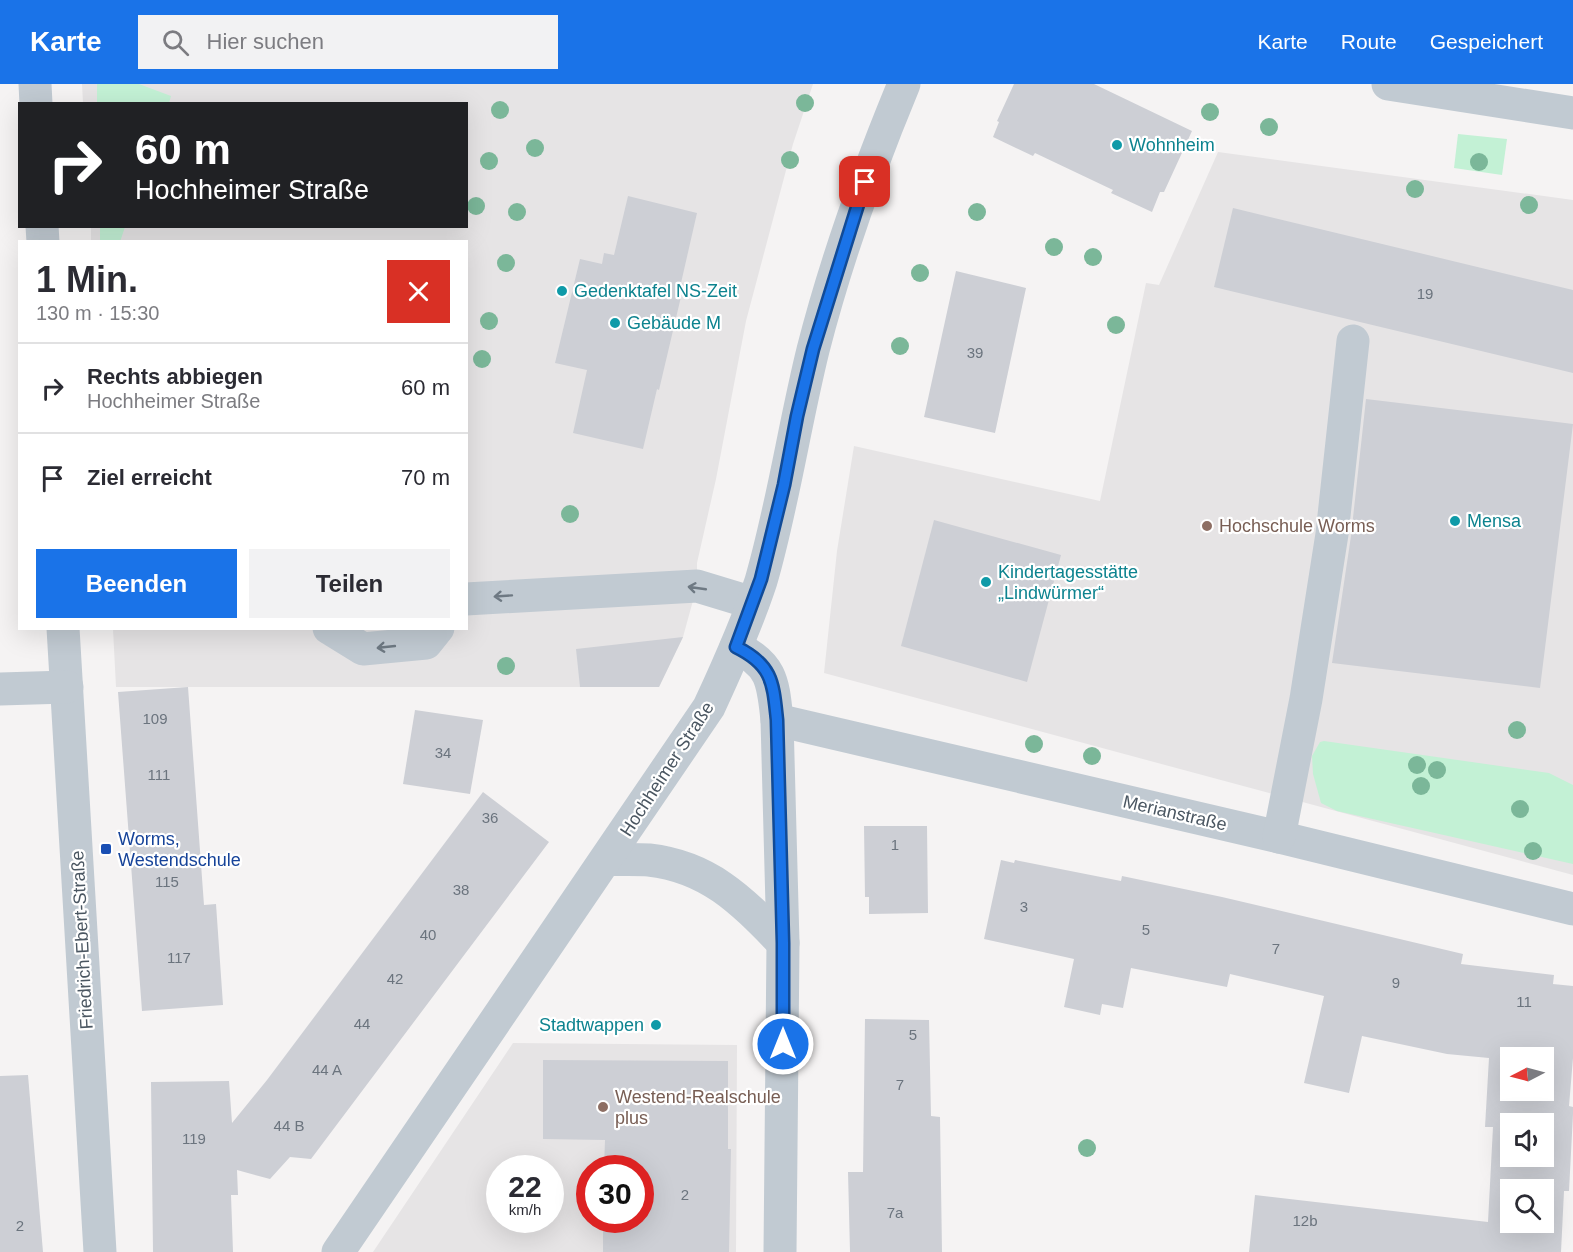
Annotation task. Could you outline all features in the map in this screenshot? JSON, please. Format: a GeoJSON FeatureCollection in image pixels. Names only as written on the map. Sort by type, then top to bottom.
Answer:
{"type":"FeatureCollection","features":[{"type":"Feature","properties":{"kind":"street"},"geometry":{"type":"LineString","coordinates":[[35,84],[36,102]]}},
{"type":"Feature","properties":{"kind":"street","name":"Hochheimer Straße"},"geometry":{"type":"LineString","coordinates":[[338,1252],[709,707],[736,647],[761,579],[813,349],[871,163],[904,84]]}},
{"type":"Feature","properties":{"kind":"street"},"geometry":{"type":"LineString","coordinates":[[1388,84],[1573,113]]}},
{"type":"Feature","properties":{"kind":"street"},"geometry":{"type":"LineString","coordinates":[[1279,837],[1306,699],[1332,534],[1353,340]]}},
{"type":"Feature","properties":{"kind":"street"},"geometry":{"type":"LineString","coordinates":[[468,598],[696,586],[753,603]]}},
{"type":"Feature","properties":{"kind":"street","name":"Friedrich-Ebert-Straße"},"geometry":{"type":"LineString","coordinates":[[63,630],[100,1252]]}},
{"type":"Feature","properties":{"kind":"street"},"geometry":{"type":"LineString","coordinates":[[332,630],[363,649],[426,643],[436,630]]}},
{"type":"Feature","properties":{"kind":"street"},"geometry":{"type":"LineString","coordinates":[[736,647],[760,661],[769,676],[777,720],[783,943],[780,1252]]}},
{"type":"Feature","properties":{"kind":"street"},"geometry":{"type":"LineString","coordinates":[[0,689],[67,687]]}},
{"type":"Feature","properties":{"kind":"street","name":"Merianstraße"},"geometry":{"type":"LineString","coordinates":[[777,720],[1279,837],[1573,909]]}},
{"type":"Feature","properties":{"kind":"street"},"geometry":{"type":"LineString","coordinates":[[607,859],[650,860],[696,872],[722,885],[749,907],[783,943]]}},
{"type":"Feature","properties":{"kind":"shaded area"},"geometry":{"type":"Polygon","coordinates":[[[82,84],[813,84],[793,144],[746,321],[716,479],[697,563],[697,586],[683,637],[659,687],[116,687],[113,630],[468,630],[468,240],[91,240],[91,228],[468,228],[468,102],[83,102],[82,84]]]}},
{"type":"Feature","properties":{"kind":"shaded area","name":"Hochschule Worms"},"geometry":{"type":"Polygon","coordinates":[[[1218,152],[1573,200],[1573,875],[824,673],[837,551],[854,446],[1100,501],[1146,283],[1159,285],[1218,152]]]}},
{"type":"Feature","properties":{"kind":"shaded area","name":"Westend-Realschule plus"},"geometry":{"type":"Polygon","coordinates":[[[513,1043],[737,1045],[736,1252],[373,1252],[513,1043]]]}},
{"type":"Feature","properties":{"kind":"green space"},"geometry":{"type":"Polygon","coordinates":[[[97,84],[139,84],[171,96],[169,102],[97,102],[97,84]]]}},
{"type":"Feature","properties":{"kind":"green space"},"geometry":{"type":"Polygon","coordinates":[[[1458,134],[1507,139],[1502,175],[1454,168],[1458,134]]]}},
{"type":"Feature","properties":{"kind":"green space"},"geometry":{"type":"Polygon","coordinates":[[[100,228],[125,228],[121,240],[100,240],[100,228]]]}},
{"type":"Feature","properties":{"kind":"green space"},"geometry":{"type":"Polygon","coordinates":[[[1320,742],[1549,773],[1573,785],[1573,864],[1337,811],[1321,803],[1313,774],[1312,756],[1320,742]]]}},
{"type":"Feature","properties":{"kind":"building","name":"Wohnheim"},"geometry":{"type":"Polygon","coordinates":[[[1014,84],[1094,84],[1192,131],[1164,192],[1160,192],[1152,212],[1111,193],[1113,190],[1035,153],[1033,156],[993,137],[999,122],[997,121],[1014,84]]]}},
{"type":"Feature","properties":{"kind":"building","name":"Gebäude M"},"geometry":{"type":"Polygon","coordinates":[[[628,196],[697,213],[681,283],[684,284],[643,449],[573,433],[587,370],[555,363],[580,259],[602,264],[604,253],[614,255],[628,196]]]}},
{"type":"Feature","properties":{"kind":"building"},"geometry":{"type":"Polygon","coordinates":[[[1233,208],[1573,290],[1573,373],[1214,287],[1233,208]]]}},
{"type":"Feature","properties":{"kind":"building"},"geometry":{"type":"Polygon","coordinates":[[[956,271],[1026,288],[995,433],[924,417],[956,271]]]}},
{"type":"Feature","properties":{"kind":"building","name":"Mensa"},"geometry":{"type":"Polygon","coordinates":[[[1366,399],[1573,424],[1540,688],[1332,663],[1351,536],[1366,399]]]}},
{"type":"Feature","properties":{"kind":"building","name":"Kindertagesstätte „Lindwürmer“"},"geometry":{"type":"Polygon","coordinates":[[[934,520],[1061,555],[1027,682],[901,646],[934,520]]]}},
{"type":"Feature","properties":{"kind":"building"},"geometry":{"type":"Polygon","coordinates":[[[683,637],[659,687],[580,687],[576,649],[683,637]]]}},
{"type":"Feature","properties":{"kind":"building"},"geometry":{"type":"Polygon","coordinates":[[[188,687],[204,905],[216,904],[223,1005],[142,1011],[118,692],[188,687]]]}},
{"type":"Feature","properties":{"kind":"building"},"geometry":{"type":"Polygon","coordinates":[[[415,710],[483,720],[470,794],[403,784],[415,710]]]}},
{"type":"Feature","properties":{"kind":"building"},"geometry":{"type":"Polygon","coordinates":[[[483,792],[549,842],[311,1159],[290,1157],[270,1179],[237,1170],[238,1195],[231,1195],[233,1252],[153,1252],[151,1082],[229,1081],[232,1123],[267,1080],[483,792]]]}},
{"type":"Feature","properties":{"kind":"building"},"geometry":{"type":"Polygon","coordinates":[[[864,826],[927,826],[928,913],[869,914],[869,897],[865,897],[864,826]]]}},
{"type":"Feature","properties":{"kind":"building"},"geometry":{"type":"Polygon","coordinates":[[[1001,860],[1014,863],[1015,860],[1121,881],[1122,876],[1222,897],[1463,954],[1461,964],[1554,975],[1553,984],[1573,986],[1573,1058],[1569,1106],[1573,1107],[1573,1114],[1569,1191],[1564,1191],[1561,1252],[1249,1252],[1255,1195],[1488,1222],[1493,1127],[1485,1127],[1489,1058],[1447,1054],[1362,1036],[1349,1093],[1304,1083],[1324,996],[1230,974],[1227,987],[1131,968],[1123,1008],[1102,1004],[1100,1015],[1064,1007],[1074,959],[984,939],[1001,860]]]}},
{"type":"Feature","properties":{"kind":"building"},"geometry":{"type":"Polygon","coordinates":[[[865,1019],[929,1020],[931,1116],[940,1117],[942,1252],[850,1252],[848,1172],[863,1172],[865,1019]]]}},
{"type":"Feature","properties":{"kind":"building"},"geometry":{"type":"Polygon","coordinates":[[[543,1060],[728,1061],[728,1149],[731,1149],[729,1252],[603,1252],[603,1233],[654,1233],[654,1155],[604,1155],[605,1140],[543,1139],[543,1060]]]}},
{"type":"Feature","properties":{"kind":"building"},"geometry":{"type":"Polygon","coordinates":[[[28,1075],[43,1252],[0,1252],[0,1076],[28,1075]]]}},
{"type":"Feature","properties":{"kind":"place","name":"Wohnheim"},"geometry":{"type":"Point","coordinates":[1117,145]}},
{"type":"Feature","properties":{"kind":"place","name":"Gedenktafel NS-Zeit"},"geometry":{"type":"Point","coordinates":[562,291]}},
{"type":"Feature","properties":{"kind":"place","name":"Gebäude M"},"geometry":{"type":"Point","coordinates":[615,323]}},
{"type":"Feature","properties":{"kind":"place","name":"Mensa"},"geometry":{"type":"Point","coordinates":[1455,521]}},
{"type":"Feature","properties":{"kind":"place","name":"Hochschule Worms"},"geometry":{"type":"Point","coordinates":[1207,526]}},
{"type":"Feature","properties":{"kind":"place","name":"Kindertagesstätte „Lindwürmer“"},"geometry":{"type":"Point","coordinates":[986,582]}},
{"type":"Feature","properties":{"kind":"place","name":"Worms, Westendschule"},"geometry":{"type":"Point","coordinates":[106,849]}},
{"type":"Feature","properties":{"kind":"place","name":"Stadtwappen"},"geometry":{"type":"Point","coordinates":[656,1025]}},
{"type":"Feature","properties":{"kind":"place","name":"Westend-Realschule plus"},"geometry":{"type":"Point","coordinates":[603,1107]}},
{"type":"Feature","properties":{"kind":"route"},"geometry":{"type":"LineString","coordinates":[[783,1044],[783,943],[777,720],[769,676],[760,661],[752,654],[736,647],[761,579],[813,349],[865,182]]}}]}
